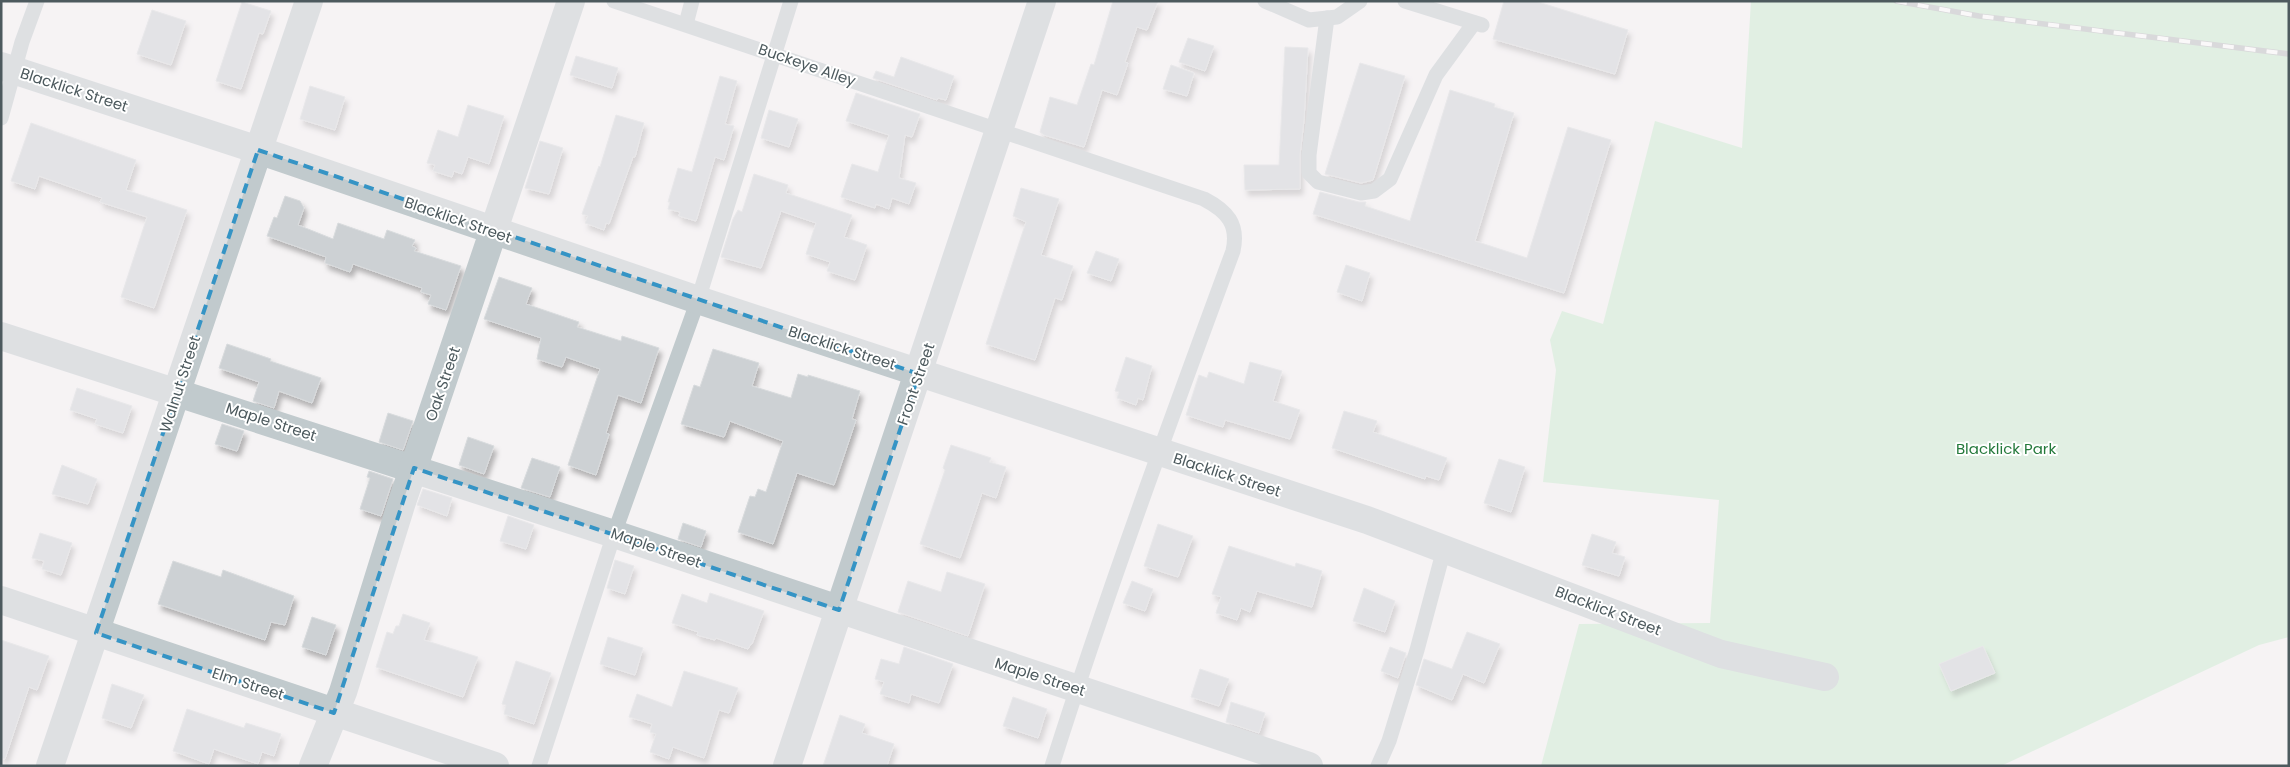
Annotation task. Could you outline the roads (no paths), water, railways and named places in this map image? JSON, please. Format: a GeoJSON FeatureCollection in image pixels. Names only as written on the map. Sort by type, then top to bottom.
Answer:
{"type":"FeatureCollection","features":[{"type":"Feature","properties":{"kind":"street","name":"Walnut Street"},"geometry":{"type":"LineString","coordinates":[[50,766],[309,1]]}},
{"type":"Feature","properties":{"kind":"street","name":"Oak Street"},"geometry":{"type":"LineString","coordinates":[[313,766],[334,713],[571,1]]}},
{"type":"Feature","properties":{"kind":"street","name":"Front Street"},"geometry":{"type":"LineString","coordinates":[[787,766],[1042,1]]}},
{"type":"Feature","properties":{"kind":"street","name":"Blacklick Street"},"geometry":{"type":"LineString","coordinates":[[8,69],[258,150],[494,233],[1158,453],[1367,520],[1721,654],[1825,677]]}},
{"type":"Feature","properties":{"kind":"street","name":"Maple Street"},"geometry":{"type":"LineString","coordinates":[[1,336],[414,468],[1309,766]]}},
{"type":"Feature","properties":{"kind":"street","name":"Elm Street"},"geometry":{"type":"LineString","coordinates":[[1,600],[495,766]]}},
{"type":"Feature","properties":{"kind":"lane"},"geometry":{"type":"LineString","coordinates":[[1,118],[8,69],[22,42],[37,1]]}},
{"type":"Feature","properties":{"kind":"lane","name":"Buckeye Alley"},"geometry":{"type":"LineString","coordinates":[[614,1],[998,132],[1204,199],[1221,208],[1226,213],[1234,233],[1233,251],[1158,453],[1076,689],[1052,766]]}},
{"type":"Feature","properties":{"kind":"lane"},"geometry":{"type":"LineString","coordinates":[[686,24],[692,1]]}},
{"type":"Feature","properties":{"kind":"lane"},"geometry":{"type":"LineString","coordinates":[[539,766],[614,534],[698,300],[773,54],[792,1]]}},
{"type":"Feature","properties":{"kind":"lane"},"geometry":{"type":"LineString","coordinates":[[1266,1],[1310,20],[1337,17],[1360,1]]}},
{"type":"Feature","properties":{"kind":"lane"},"geometry":{"type":"LineString","coordinates":[[1327,18],[1309,155],[1309,173],[1318,182],[1361,193],[1374,191],[1390,179],[1436,75],[1478,24],[1405,1]]}},
{"type":"Feature","properties":{"kind":"lane"},"geometry":{"type":"LineString","coordinates":[[1378,766],[1390,741],[1444,549]]}},
{"type":"Feature","properties":{"kind":"railway"},"geometry":{"type":"LineString","coordinates":[[1896,1],[1979,16],[2289,54]]}},
{"type":"Feature","properties":{"kind":"park label","name":"Blacklick Park"},"geometry":{"type":"Point","coordinates":[2006,449]}}]}
